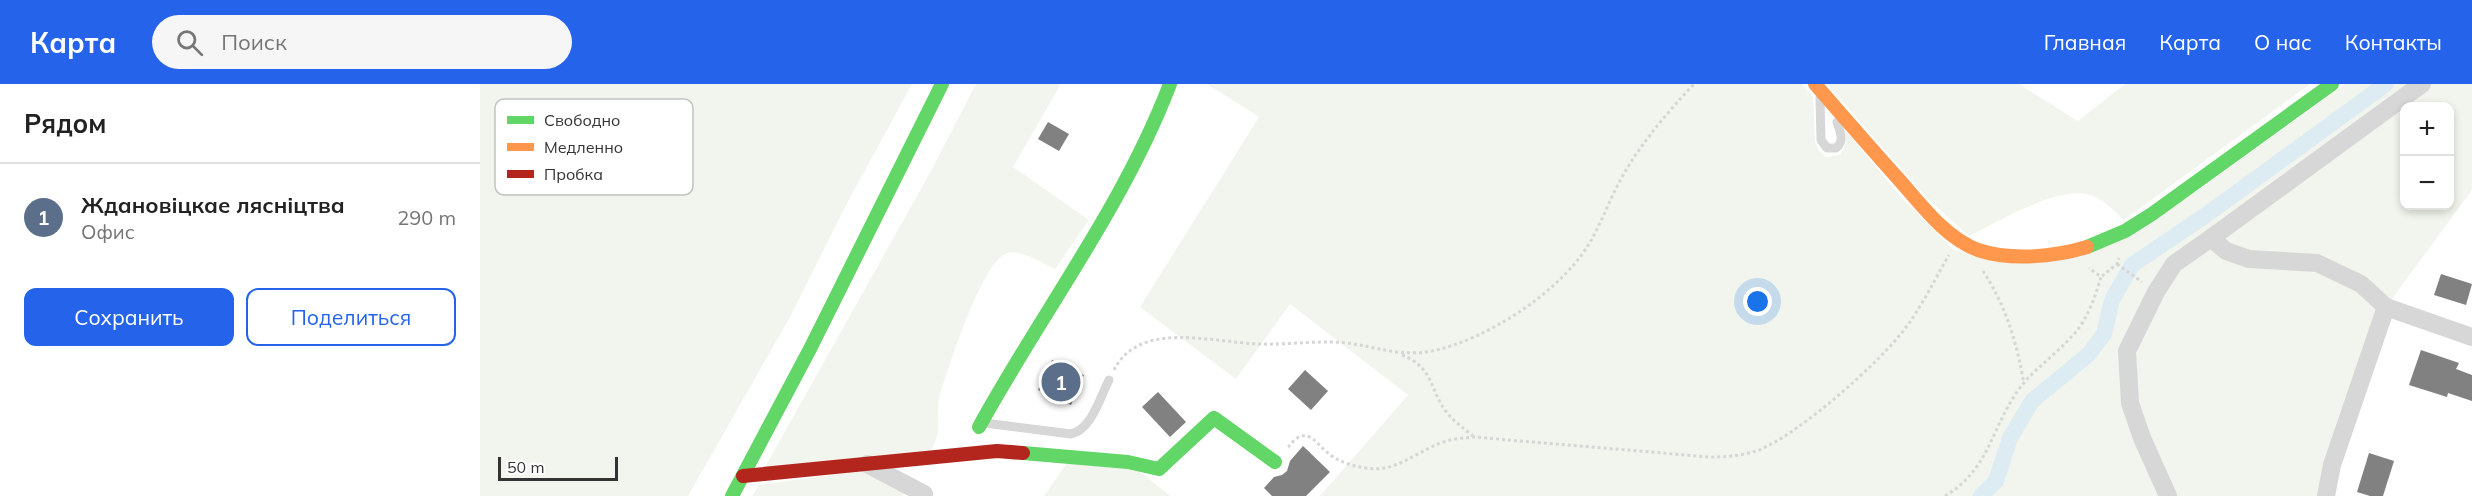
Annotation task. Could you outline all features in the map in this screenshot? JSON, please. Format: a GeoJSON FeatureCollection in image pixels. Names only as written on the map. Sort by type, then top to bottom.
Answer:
{"type":"FeatureCollection","features":[{"type":"Feature","properties":{"kind":"street"},"geometry":{"type":"LineString","coordinates":[[732,496],[811,347],[942,84]]}},
{"type":"Feature","properties":{"kind":"street"},"geometry":{"type":"LineString","coordinates":[[976,439],[1024,348],[1073,275],[1120,196],[1150,138],[1170,84]]}},
{"type":"Feature","properties":{"kind":"street"},"geometry":{"type":"LineString","coordinates":[[1818,87],[1920,204],[1962,242],[1978,251],[2025,255],[2065,251],[2096,244],[2160,209],[2332,84]]}},
{"type":"Feature","properties":{"kind":"street"},"geometry":{"type":"LineString","coordinates":[[2168,496],[2142,438],[2130,403],[2127,351],[2156,292],[2174,264],[2422,84]]}},
{"type":"Feature","properties":{"kind":"street"},"geometry":{"type":"LineString","coordinates":[[2211,238],[2226,250],[2248,259],[2317,263],[2361,284],[2386,307],[2472,337]]}},
{"type":"Feature","properties":{"kind":"street"},"geometry":{"type":"LineString","coordinates":[[2326,496],[2332,465],[2386,307]]}},
{"type":"Feature","properties":{"kind":"street"},"geometry":{"type":"LineString","coordinates":[[743,476],[867,464],[976,439],[998,451],[1128,462],[1159,469],[1214,418],[1275,462]]}},
{"type":"Feature","properties":{"kind":"street"},"geometry":{"type":"LineString","coordinates":[[867,464],[924,494]]}},
{"type":"Feature","properties":{"kind":"lane"},"geometry":{"type":"LineString","coordinates":[[1818,87],[1821,140],[1825,147],[1830,149],[1839,147],[1842,140],[1831,103]]}},
{"type":"Feature","properties":{"kind":"lane"},"geometry":{"type":"LineString","coordinates":[[976,439],[988,423],[1071,434],[1079,432],[1089,421],[1109,380]]}},
{"type":"Feature","properties":{"kind":"path"},"geometry":{"type":"LineString","coordinates":[[1109,380],[1117,363],[1128,351],[1143,343],[1159,339],[1177,338],[1263,344],[1345,343],[1412,355],[1462,342],[1517,312],[1545,293],[1586,249],[1622,177],[1661,118],[1694,84]]}},
{"type":"Feature","properties":{"kind":"path"},"geometry":{"type":"LineString","coordinates":[[1275,462],[1298,437],[1306,436],[1314,439],[1330,455],[1339,460],[1353,466],[1370,469],[1386,468],[1403,463],[1430,448],[1456,438],[1474,437],[1725,457],[1760,449],[1805,422],[1869,367],[1906,328],[1949,255],[1962,242]]}},
{"type":"Feature","properties":{"kind":"path"},"geometry":{"type":"LineString","coordinates":[[1945,496],[1965,483],[1991,445],[2016,393],[2074,334],[2089,311],[2101,277],[2065,251]]}},
{"type":"Feature","properties":{"kind":"path"},"geometry":{"type":"LineString","coordinates":[[2117,264],[2146,285]]}},
{"type":"Feature","properties":{"kind":"path"},"geometry":{"type":"LineString","coordinates":[[1980,267],[2005,312],[2018,348],[2024,384]]}},
{"type":"Feature","properties":{"kind":"path"},"geometry":{"type":"LineString","coordinates":[[1390,352],[1405,356],[1420,366],[1431,378],[1447,413],[1474,437]]}},
{"type":"Feature","properties":{"kind":"shaded area"},"geometry":{"type":"Polygon","coordinates":[[[480,84],[912,84],[846,205],[790,317],[688,496],[480,496],[480,84]]]}},
{"type":"Feature","properties":{"kind":"shaded area"},"geometry":{"type":"Polygon","coordinates":[[[976,84],[1061,84],[1013,167],[1089,220],[1055,269],[1031,257],[1013,252],[1007,253],[997,261],[976,295],[950,365],[939,398],[938,430],[931,450],[764,469],[931,171],[976,84]]]}},
{"type":"Feature","properties":{"kind":"shaded area"},"geometry":{"type":"Polygon","coordinates":[[[1207,84],[1802,84],[1813,97],[1816,143],[1826,157],[1839,155],[1845,144],[1845,130],[1900,196],[1954,250],[1992,260],[2024,262],[2067,258],[2097,250],[2128,235],[2197,191],[2345,84],[2417,84],[2171,263],[2153,290],[2122,355],[2127,351],[2156,292],[2174,264],[2211,240],[2226,250],[2251,259],[2302,261],[2317,264],[2347,277],[2374,296],[2362,283],[2317,262],[2249,257],[2227,249],[2213,238],[2400,103],[2400,210],[2454,210],[2454,102],[2401,102],[2426,84],[2472,84],[2472,190],[2386,307],[2332,465],[2326,496],[1320,496],[1408,395],[1290,304],[1236,379],[1140,307],[1259,117],[1207,84]]]}},
{"type":"Feature","properties":{"kind":"shaded area"},"geometry":{"type":"Polygon","coordinates":[[[1827,84],[2019,84],[2078,121],[2125,84],[2310,84],[2124,220],[2100,199],[2077,193],[2062,195],[2028,206],[1969,236],[1927,198],[1827,84]]]}},
{"type":"Feature","properties":{"kind":"shaded area"},"geometry":{"type":"Polygon","coordinates":[[[1072,456],[1128,462],[1170,496],[1044,496],[1072,456]]]}},
{"type":"Feature","properties":{"kind":"shaded area"},"geometry":{"type":"Polygon","coordinates":[[[868,470],[905,492],[903,496],[752,496],[759,485],[868,470]]]}},
{"type":"Feature","properties":{"kind":"building"},"geometry":{"type":"Polygon","coordinates":[[[1048,122],[1069,134],[1059,151],[1038,139],[1048,122]]]}},
{"type":"Feature","properties":{"kind":"building"},"geometry":{"type":"Polygon","coordinates":[[[2441,274],[2472,284],[2466,305],[2434,295],[2441,274]]]}},
{"type":"Feature","properties":{"kind":"building"},"geometry":{"type":"Polygon","coordinates":[[[2421,350],[2459,363],[2456,369],[2472,375],[2472,401],[2448,393],[2447,397],[2409,385],[2421,350]]]}},
{"type":"Feature","properties":{"kind":"building"},"geometry":{"type":"Polygon","coordinates":[[[1052,360],[1084,375],[1071,405],[1038,390],[1052,360]]]}},
{"type":"Feature","properties":{"kind":"building"},"geometry":{"type":"Polygon","coordinates":[[[1305,370],[1328,391],[1311,410],[1288,389],[1305,370]]]}},
{"type":"Feature","properties":{"kind":"building"},"geometry":{"type":"Polygon","coordinates":[[[1158,392],[1186,422],[1170,437],[1142,407],[1158,392]]]}},
{"type":"Feature","properties":{"kind":"building"},"geometry":{"type":"Polygon","coordinates":[[[1303,446],[1330,472],[1306,496],[1272,496],[1264,488],[1274,477],[1287,471],[1290,461],[1303,446]]]}},
{"type":"Feature","properties":{"kind":"building"},"geometry":{"type":"Polygon","coordinates":[[[2369,453],[2394,461],[2383,496],[2370,496],[2357,492],[2369,453]]]}},
{"type":"Feature","properties":{"kind":"waterway"},"geometry":{"type":"LineString","coordinates":[[1981,496],[1996,481],[2010,438],[2032,401],[2089,354],[2104,334],[2112,300],[2132,265],[2206,215],[2386,84]]}},
{"type":"Feature","properties":{"kind":"traffic: fast"},"geometry":{"type":"LineString","coordinates":[[732,496],[811,347],[942,84]]}},
{"type":"Feature","properties":{"kind":"traffic: fast"},"geometry":{"type":"LineString","coordinates":[[979,427],[1106,216],[1151,129],[1170,84]]}},
{"type":"Feature","properties":{"kind":"traffic: fast"},"geometry":{"type":"LineString","coordinates":[[2087,247],[2125,231],[2152,214],[2332,84]]}},
{"type":"Feature","properties":{"kind":"traffic: fast"},"geometry":{"type":"LineString","coordinates":[[1023,453],[1128,462],[1159,469],[1214,418],[1275,462]]}},
{"type":"Feature","properties":{"kind":"traffic: slow"},"geometry":{"type":"LineString","coordinates":[[1815,84],[1932,217],[1965,244],[1978,250],[2018,257],[2061,253],[2087,247]]}},
{"type":"Feature","properties":{"kind":"traffic: jam"},"geometry":{"type":"LineString","coordinates":[[743,476],[997,451],[1023,453]]}},
{"type":"Feature","properties":{"kind":"place","name":"Ждановіцкае лясніцтва"},"geometry":{"type":"Point","coordinates":[1061,382]}}]}
